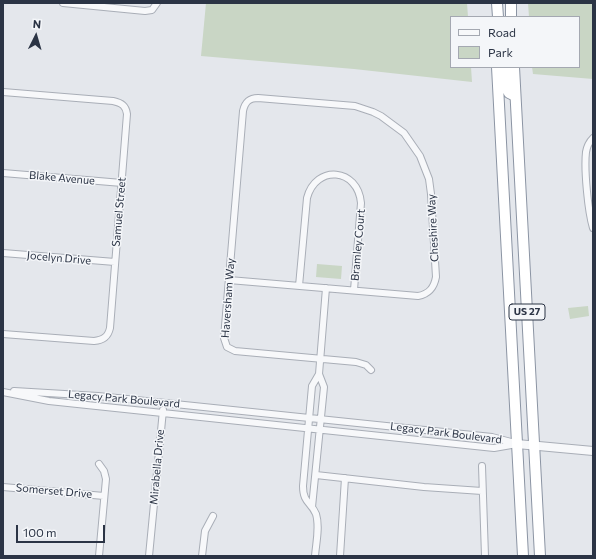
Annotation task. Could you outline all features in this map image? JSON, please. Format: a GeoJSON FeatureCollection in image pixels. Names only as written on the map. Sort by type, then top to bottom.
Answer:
{"type":"FeatureCollection","features":[{"type":"Feature","properties":{"kind":"highway"},"geometry":{"type":"LineString","coordinates":[[493,3],[494,16]]}},
{"type":"Feature","properties":{"kind":"highway"},"geometry":{"type":"LineString","coordinates":[[497,3],[498,16]]}},
{"type":"Feature","properties":{"kind":"highway"},"geometry":{"type":"LineString","coordinates":[[510,3],[511,16]]}},
{"type":"Feature","properties":{"kind":"highway","name":"US 27"},"geometry":{"type":"LineString","coordinates":[[497,68],[523,556]]}},
{"type":"Feature","properties":{"kind":"highway"},"geometry":{"type":"LineString","coordinates":[[504,68],[508,91],[515,96]]}},
{"type":"Feature","properties":{"kind":"highway","name":"US 27"},"geometry":{"type":"LineString","coordinates":[[514,68],[540,556]]}},
{"type":"Feature","properties":{"kind":"street"},"geometry":{"type":"LineString","coordinates":[[63,3],[145,11],[152,10],[157,3]]}},
{"type":"Feature","properties":{"kind":"street","name":"Samuel Street"},"geometry":{"type":"LineString","coordinates":[[3,92],[119,102],[124,106],[127,114],[110,328],[108,335],[105,338],[94,341],[3,334]]}},
{"type":"Feature","properties":{"kind":"street","name":"Cheshire Way"},"geometry":{"type":"LineString","coordinates":[[229,280],[418,296],[427,293],[434,286],[436,278],[431,194],[427,171],[410,140],[381,116],[364,109],[347,105],[258,98],[252,98],[247,101]]}},
{"type":"Feature","properties":{"kind":"street","name":"Haversham Way"},"geometry":{"type":"LineString","coordinates":[[247,101],[243,111],[224,338],[227,347],[235,351],[356,362],[366,365],[372,370]]}},
{"type":"Feature","properties":{"kind":"street"},"geometry":{"type":"LineString","coordinates":[[593,138],[589,143],[586,153],[589,212],[593,228]]}},
{"type":"Feature","properties":{"kind":"street","name":"Blake Avenue"},"geometry":{"type":"LineString","coordinates":[[3,173],[122,183]]}},
{"type":"Feature","properties":{"kind":"street","name":"Bramley Court"},"geometry":{"type":"LineString","coordinates":[[299,286],[307,198],[312,186],[321,178],[333,175],[340,176],[356,185],[360,197],[361,203],[354,290]]}},
{"type":"Feature","properties":{"kind":"street","name":"Jocelyn Drive"},"geometry":{"type":"LineString","coordinates":[[3,253],[115,262]]}},
{"type":"Feature","properties":{"kind":"street"},"geometry":{"type":"LineString","coordinates":[[312,507],[324,387],[320,374],[326,288]]}},
{"type":"Feature","properties":{"kind":"street"},"geometry":{"type":"LineString","coordinates":[[315,556],[318,526],[316,515],[312,507],[305,500],[303,490],[312,386],[320,374]]}},
{"type":"Feature","properties":{"kind":"street","name":"Legacy Park Boulevard"},"geometry":{"type":"LineString","coordinates":[[3,392],[92,395],[164,402],[492,437],[517,444]]}},
{"type":"Feature","properties":{"kind":"street","name":"Legacy Park Boulevard"},"geometry":{"type":"LineString","coordinates":[[3,392],[49,401],[494,448],[517,444]]}},
{"type":"Feature","properties":{"kind":"street","name":"Mirabella Drive"},"geometry":{"type":"LineString","coordinates":[[149,556],[164,402]]}},
{"type":"Feature","properties":{"kind":"street"},"geometry":{"type":"LineString","coordinates":[[517,444],[593,451]]}},
{"type":"Feature","properties":{"kind":"street"},"geometry":{"type":"LineString","coordinates":[[99,556],[106,479],[100,464]]}},
{"type":"Feature","properties":{"kind":"street"},"geometry":{"type":"LineString","coordinates":[[482,466],[485,556]]}},
{"type":"Feature","properties":{"kind":"street"},"geometry":{"type":"LineString","coordinates":[[316,475],[424,488],[482,491]]}},
{"type":"Feature","properties":{"kind":"street"},"geometry":{"type":"LineString","coordinates":[[340,556],[345,478]]}},
{"type":"Feature","properties":{"kind":"street","name":"Somerset Drive"},"geometry":{"type":"LineString","coordinates":[[3,487],[104,496]]}},
{"type":"Feature","properties":{"kind":"street"},"geometry":{"type":"LineString","coordinates":[[202,556],[205,531],[213,516]]}},
{"type":"Feature","properties":{"kind":"green space"},"geometry":{"type":"Polygon","coordinates":[[[206,3],[467,3],[468,16],[450,16],[450,68],[471,68],[472,82],[354,69],[201,56],[206,3]]]}},
{"type":"Feature","properties":{"kind":"green space"},"geometry":{"type":"Polygon","coordinates":[[[528,3],[593,3],[593,79],[533,74],[532,68],[580,68],[580,16],[529,16],[528,3]]]}},
{"type":"Feature","properties":{"kind":"green space"},"geometry":{"type":"Polygon","coordinates":[[[317,264],[342,266],[341,279],[316,277],[317,264]]]}},
{"type":"Feature","properties":{"kind":"green space"},"geometry":{"type":"Polygon","coordinates":[[[588,306],[589,316],[570,319],[568,308],[588,306]]]}}]}
